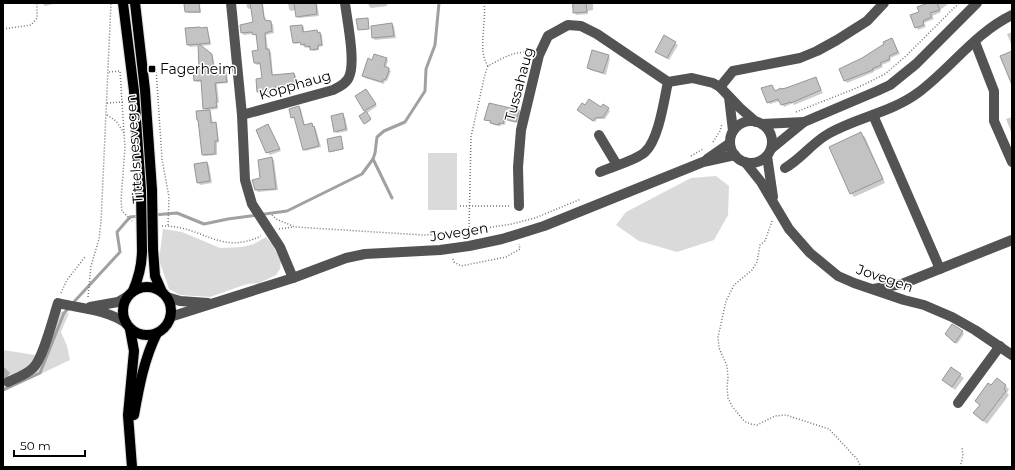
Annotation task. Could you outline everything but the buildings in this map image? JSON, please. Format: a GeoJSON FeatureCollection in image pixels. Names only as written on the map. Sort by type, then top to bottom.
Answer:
{"type":"FeatureCollection","features":[{"type":"Feature","properties":{"kind":"main road","name":"Tittelsnesvegen"},"geometry":{"type":"LineString","coordinates":[[124,3],[134,91],[142,250],[142,264],[139,275],[130,294]]}},
{"type":"Feature","properties":{"kind":"main road","name":"Tittelsnesvegen"},"geometry":{"type":"LineString","coordinates":[[135,3],[145,90],[152,190],[155,276],[164,295]]}},
{"type":"Feature","properties":{"kind":"main road"},"geometry":{"type":"LineString","coordinates":[[128,326],[136,333],[143,335],[157,333],[163,329],[168,324],[171,310],[164,295],[155,288],[140,288],[130,294],[123,310],[134,351],[128,415],[132,467]]}},
{"type":"Feature","properties":{"kind":"main road"},"geometry":{"type":"LineString","coordinates":[[131,439],[145,363],[149,349],[157,333]]}},
{"type":"Feature","properties":{"kind":"street","name":"Kopphaug"},"geometry":{"type":"LineString","coordinates":[[231,3],[242,114],[245,180],[252,204],[280,247],[292,278]]}},
{"type":"Feature","properties":{"kind":"street","name":"Kopphaug"},"geometry":{"type":"LineString","coordinates":[[242,114],[333,90],[343,85],[349,77],[351,67],[351,51],[344,3]]}},
{"type":"Feature","properties":{"kind":"street"},"geometry":{"type":"LineString","coordinates":[[720,87],[733,71],[800,58],[818,51],[867,21],[884,3]]}},
{"type":"Feature","properties":{"kind":"street"},"geometry":{"type":"LineString","coordinates":[[729,97],[733,131],[730,143],[732,150],[735,155],[745,162],[757,162],[804,122],[890,85],[916,64],[977,3]]}},
{"type":"Feature","properties":{"kind":"street"},"geometry":{"type":"LineString","coordinates":[[785,168],[795,163],[808,149],[827,134],[893,108],[918,93],[942,73],[974,42],[996,24],[1012,15]]}},
{"type":"Feature","properties":{"kind":"street","name":"Tussahaug"},"geometry":{"type":"LineString","coordinates":[[519,206],[518,167],[522,130],[539,55],[548,36],[568,25],[581,26],[598,34],[668,82]]}},
{"type":"Feature","properties":{"kind":"street"},"geometry":{"type":"LineString","coordinates":[[974,42],[994,91],[994,121],[1012,162]]}},
{"type":"Feature","properties":{"kind":"street"},"geometry":{"type":"LineString","coordinates":[[600,172],[644,153],[651,145],[655,136],[668,82],[692,78],[713,83],[720,87],[729,97],[767,129],[771,135],[772,142],[769,152]]}},
{"type":"Feature","properties":{"kind":"street"},"geometry":{"type":"LineString","coordinates":[[873,115],[940,269]]}},
{"type":"Feature","properties":{"kind":"street"},"geometry":{"type":"LineString","coordinates":[[733,131],[743,123],[750,121],[759,123],[804,122]]}},
{"type":"Feature","properties":{"kind":"street"},"geometry":{"type":"LineString","coordinates":[[599,135],[617,165]]}},
{"type":"Feature","properties":{"kind":"street","name":"Jovegen"},"geometry":{"type":"LineString","coordinates":[[703,162],[730,143]]}},
{"type":"Feature","properties":{"kind":"street","name":"Jovegen"},"geometry":{"type":"LineString","coordinates":[[769,152],[775,203]]}},
{"type":"Feature","properties":{"kind":"street","name":"Jovegen"},"geometry":{"type":"LineString","coordinates":[[170,317],[180,316],[212,303],[292,278],[346,258],[365,254],[440,250],[502,239],[544,226],[703,162],[735,155]]}},
{"type":"Feature","properties":{"kind":"street","name":"Jovegen"},"geometry":{"type":"LineString","coordinates":[[745,162],[761,182],[789,228],[810,253],[838,276],[904,300],[924,305],[952,317],[1012,355]]}},
{"type":"Feature","properties":{"kind":"street"},"geometry":{"type":"LineString","coordinates":[[872,289],[902,284],[1012,240]]}},
{"type":"Feature","properties":{"kind":"street"},"geometry":{"type":"LineString","coordinates":[[87,308],[118,302],[130,294]]}},
{"type":"Feature","properties":{"kind":"street","name":"Jovegen"},"geometry":{"type":"LineString","coordinates":[[164,295],[180,302],[212,303]]}},
{"type":"Feature","properties":{"kind":"street"},"geometry":{"type":"LineString","coordinates":[[8,382],[28,372],[36,365],[58,303],[87,308],[116,316],[128,326]]}},
{"type":"Feature","properties":{"kind":"street"},"geometry":{"type":"LineString","coordinates":[[958,403],[1000,346]]}},
{"type":"Feature","properties":{"kind":"path"},"geometry":{"type":"LineString","coordinates":[[3,29],[31,25],[37,15],[37,3]]}},
{"type":"Feature","properties":{"kind":"path"},"geometry":{"type":"LineString","coordinates":[[87,308],[91,266],[99,239],[101,222],[111,3]]}},
{"type":"Feature","properties":{"kind":"path"},"geometry":{"type":"LineString","coordinates":[[469,230],[470,137],[488,66],[484,58],[483,49],[485,20],[484,3]]}},
{"type":"Feature","properties":{"kind":"path"},"geometry":{"type":"LineString","coordinates":[[793,114],[859,87],[885,74],[907,55],[959,3]]}},
{"type":"Feature","properties":{"kind":"path"},"geometry":{"type":"LineString","coordinates":[[488,66],[500,59],[522,51],[539,55]]}},
{"type":"Feature","properties":{"kind":"path"},"geometry":{"type":"LineString","coordinates":[[156,69],[162,159],[168,189],[168,226]]}},
{"type":"Feature","properties":{"kind":"path"},"geometry":{"type":"LineString","coordinates":[[109,72],[120,71],[125,135],[125,164],[120,200],[122,211],[129,218]]}},
{"type":"Feature","properties":{"kind":"path"},"geometry":{"type":"LineString","coordinates":[[107,103],[123,102]]}},
{"type":"Feature","properties":{"kind":"path"},"geometry":{"type":"LineString","coordinates":[[107,115],[116,121],[125,135]]}},
{"type":"Feature","properties":{"kind":"path"},"geometry":{"type":"LineString","coordinates":[[712,144],[720,131],[722,121]]}},
{"type":"Feature","properties":{"kind":"path"},"geometry":{"type":"LineString","coordinates":[[686,158],[705,148]]}},
{"type":"Feature","properties":{"kind":"path"},"geometry":{"type":"LineString","coordinates":[[159,226],[185,228],[214,240],[230,243],[245,242],[270,232],[295,227],[423,235],[447,234],[512,224],[535,218],[585,198]]}},
{"type":"Feature","properties":{"kind":"path"},"geometry":{"type":"LineString","coordinates":[[775,203],[769,233],[765,241],[760,245],[757,262],[752,270],[734,285],[726,301],[718,336],[719,348],[727,366],[728,398],[732,406],[744,420],[751,424],[757,425],[775,416],[786,415],[829,429],[857,459],[861,467]]}},
{"type":"Feature","properties":{"kind":"path"},"geometry":{"type":"LineString","coordinates":[[460,206],[519,206]]}},
{"type":"Feature","properties":{"kind":"path"},"geometry":{"type":"LineString","coordinates":[[272,215],[276,219],[295,227]]}},
{"type":"Feature","properties":{"kind":"path"},"geometry":{"type":"LineString","coordinates":[[453,259],[454,262],[461,266],[506,257],[520,250],[519,243]]}},
{"type":"Feature","properties":{"kind":"path"},"geometry":{"type":"LineString","coordinates":[[58,303],[68,280],[85,257]]}},
{"type":"Feature","properties":{"kind":"path"},"geometry":{"type":"LineString","coordinates":[[960,467],[963,456],[962,447]]}},
{"type":"Feature","properties":{"kind":"shaded area"},"geometry":{"type":"Polygon","coordinates":[[[428,153],[457,153],[457,210],[428,210],[428,153]]]}},
{"type":"Feature","properties":{"kind":"shaded area"},"geometry":{"type":"Polygon","coordinates":[[[716,176],[729,186],[728,215],[714,240],[677,252],[639,241],[616,225],[626,212],[691,178],[716,176]]]}},
{"type":"Feature","properties":{"kind":"shaded area"},"geometry":{"type":"Polygon","coordinates":[[[163,229],[182,232],[220,248],[242,247],[254,244],[266,237],[272,244],[281,261],[280,269],[276,275],[259,283],[247,284],[210,297],[180,295],[169,289],[159,260],[163,229]]]}},
{"type":"Feature","properties":{"kind":"shaded area"},"geometry":{"type":"Polygon","coordinates":[[[53,310],[69,313],[61,332],[67,346],[70,360],[3,392],[3,350],[35,355],[43,343],[53,310]]]}},
{"type":"Feature","properties":{"kind":"waterway"},"geometry":{"type":"LineString","coordinates":[[154,215],[177,213],[204,224],[228,219],[287,211],[362,174],[373,159],[377,137],[384,131],[405,122],[425,91],[426,69],[435,45],[439,3]]}},
{"type":"Feature","properties":{"kind":"waterway"},"geometry":{"type":"LineString","coordinates":[[373,159],[392,198]]}},
{"type":"Feature","properties":{"kind":"waterway"},"geometry":{"type":"LineString","coordinates":[[72,304],[120,252],[117,232],[130,217],[140,216]]}},
{"type":"Feature","properties":{"kind":"waterway"},"geometry":{"type":"LineString","coordinates":[[3,390],[40,373],[64,313],[69,308]]}},
{"type":"Feature","properties":{"kind":"place","name":"Fagerheim"},"geometry":{"type":"Point","coordinates":[152,69]}}]}
